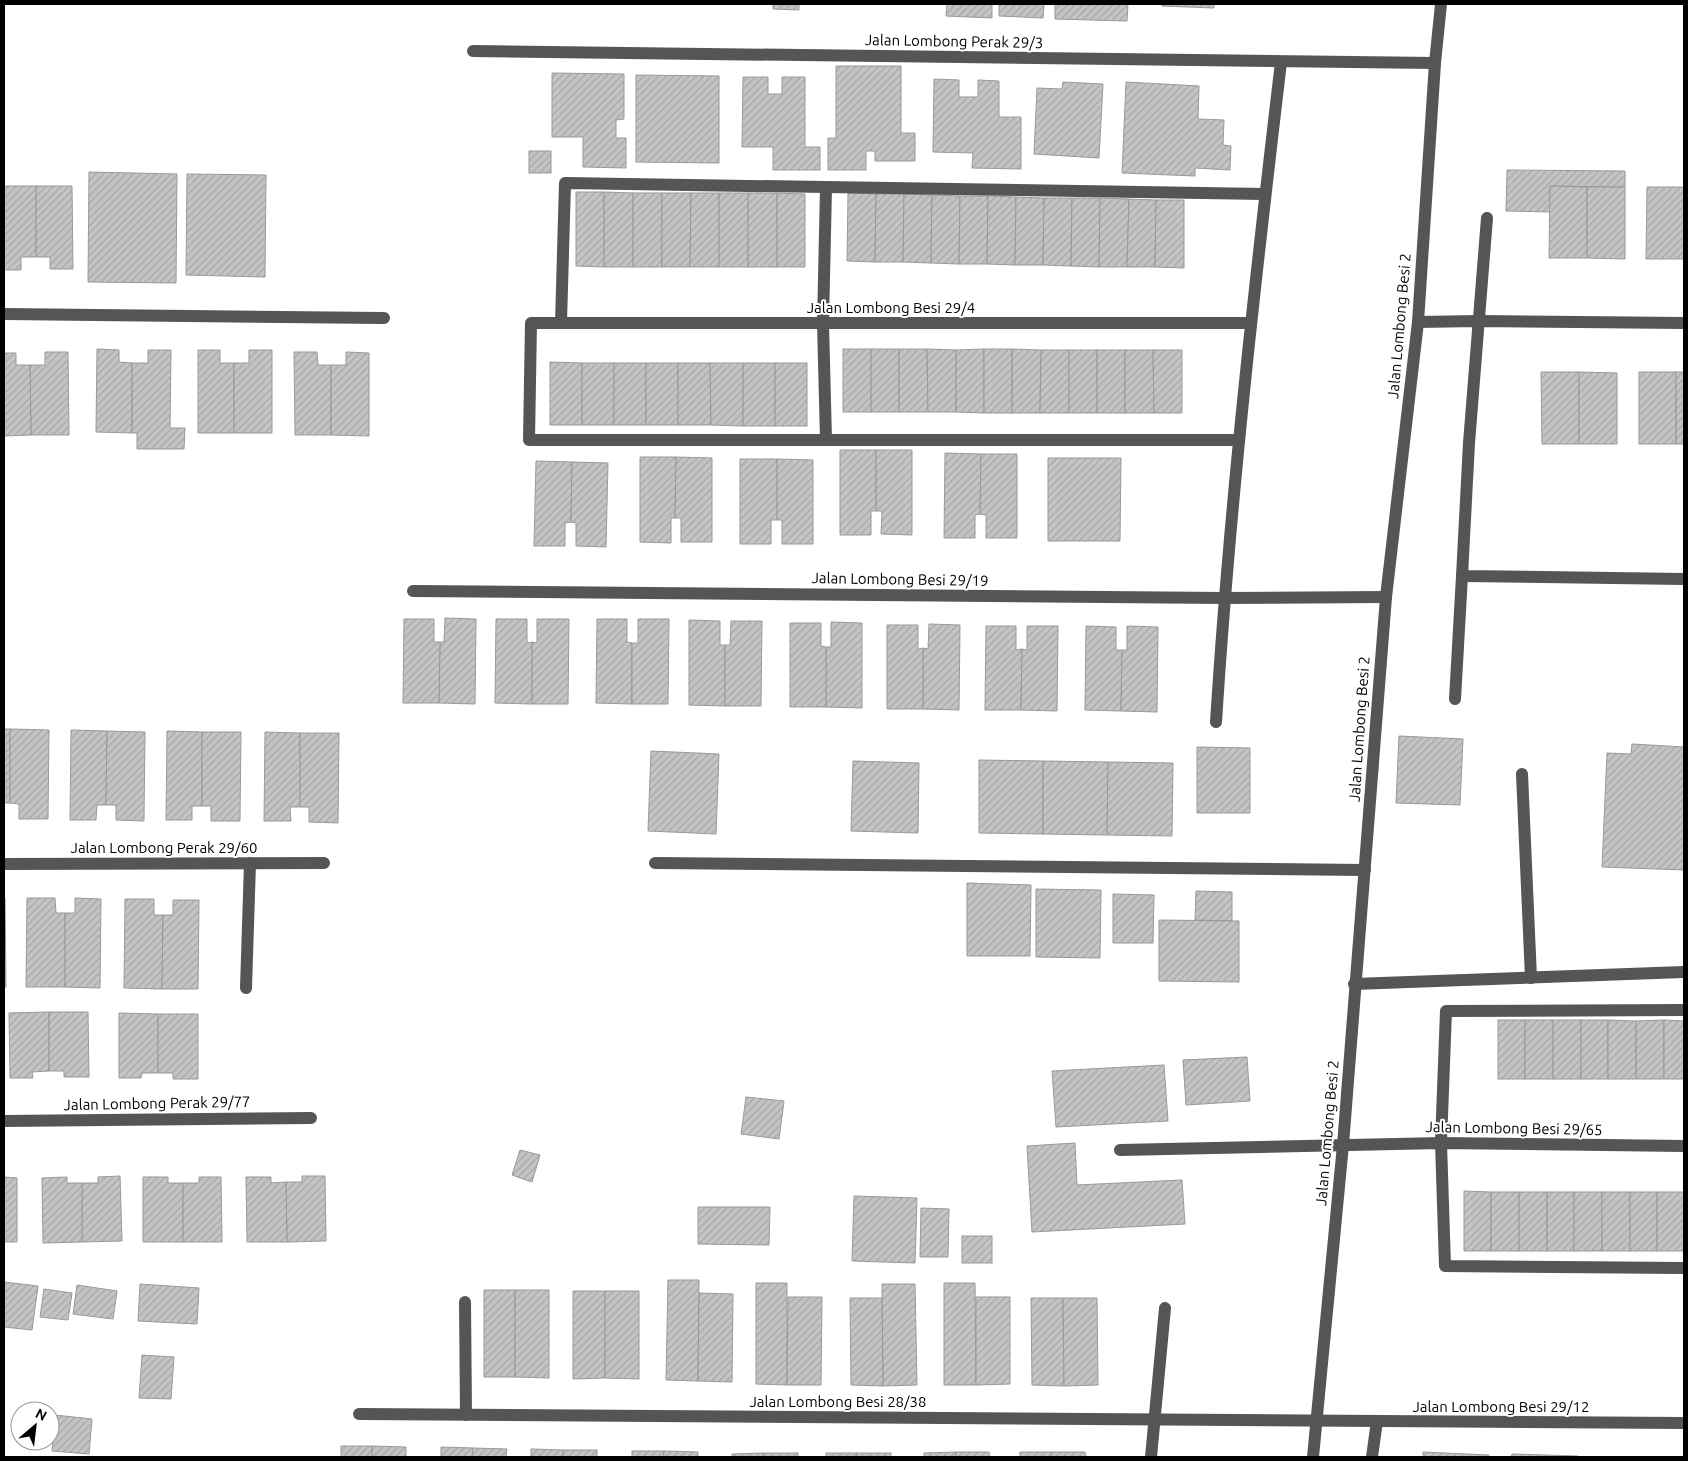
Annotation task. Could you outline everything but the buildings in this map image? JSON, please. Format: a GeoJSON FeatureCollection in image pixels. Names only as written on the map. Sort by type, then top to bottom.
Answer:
{"type":"FeatureCollection","features":[{"type":"Feature","properties":{"kind":"street","name":"Jalan Lombong Besi 2"},"geometry":{"type":"LineString","coordinates":[[1313,1457],[1344,1144],[1354,984],[1365,870],[1386,597],[1418,322],[1435,63],[1441,4]]}},
{"type":"Feature","properties":{"kind":"street","name":"Jalan Lombong Perak 29/3"},"geometry":{"type":"LineString","coordinates":[[473,51],[1435,63]]}},
{"type":"Feature","properties":{"kind":"street"},"geometry":{"type":"LineString","coordinates":[[1216,722],[1224,598],[1239,440],[1281,62]]}},
{"type":"Feature","properties":{"kind":"street"},"geometry":{"type":"LineString","coordinates":[[561,323],[565,183],[1266,194]]}},
{"type":"Feature","properties":{"kind":"street"},"geometry":{"type":"LineString","coordinates":[[826,188],[823,323],[826,440],[1239,440]]}},
{"type":"Feature","properties":{"kind":"street"},"geometry":{"type":"LineString","coordinates":[[1455,700],[1478,321],[1487,218]]}},
{"type":"Feature","properties":{"kind":"street"},"geometry":{"type":"LineString","coordinates":[[4,314],[384,318]]}},
{"type":"Feature","properties":{"kind":"street"},"geometry":{"type":"LineString","coordinates":[[1418,322],[1684,323]]}},
{"type":"Feature","properties":{"kind":"street","name":"Jalan Lombong Besi 29/4"},"geometry":{"type":"LineString","coordinates":[[826,440],[529,440],[531,323],[1251,323]]}},
{"type":"Feature","properties":{"kind":"street"},"geometry":{"type":"LineString","coordinates":[[1462,576],[1684,579]]}},
{"type":"Feature","properties":{"kind":"street","name":"Jalan Lombong Besi 29/19"},"geometry":{"type":"LineString","coordinates":[[413,591],[1224,598],[1386,597]]}},
{"type":"Feature","properties":{"kind":"street"},"geometry":{"type":"LineString","coordinates":[[1522,774],[1531,978]]}},
{"type":"Feature","properties":{"kind":"street","name":"Jalan Lombong Perak 29/60"},"geometry":{"type":"LineString","coordinates":[[4,864],[324,862]]}},
{"type":"Feature","properties":{"kind":"street"},"geometry":{"type":"LineString","coordinates":[[246,988],[250,863]]}},
{"type":"Feature","properties":{"kind":"street"},"geometry":{"type":"LineString","coordinates":[[655,863],[1365,870]]}},
{"type":"Feature","properties":{"kind":"street"},"geometry":{"type":"LineString","coordinates":[[1354,984],[1684,972]]}},
{"type":"Feature","properties":{"kind":"street"},"geometry":{"type":"LineString","coordinates":[[1684,1010],[1446,1011],[1441,1143],[1445,1266],[1684,1268]]}},
{"type":"Feature","properties":{"kind":"street","name":"Jalan Lombong Perak 29/77"},"geometry":{"type":"LineString","coordinates":[[4,1121],[311,1118]]}},
{"type":"Feature","properties":{"kind":"street","name":"Jalan Lombong Besi 29/65"},"geometry":{"type":"LineString","coordinates":[[1120,1150],[1441,1143],[1684,1146]]}},
{"type":"Feature","properties":{"kind":"street"},"geometry":{"type":"LineString","coordinates":[[465,1302],[466,1415]]}},
{"type":"Feature","properties":{"kind":"street"},"geometry":{"type":"LineString","coordinates":[[1151,1457],[1164,1308]]}},
{"type":"Feature","properties":{"kind":"street","name":"Jalan Lombong Besi 28/38"},"geometry":{"type":"LineString","coordinates":[[359,1414],[1317,1421]]}},
{"type":"Feature","properties":{"kind":"street","name":"Jalan Lombong Besi 29/12"},"geometry":{"type":"LineString","coordinates":[[1317,1421],[1684,1423]]}},
{"type":"Feature","properties":{"kind":"street"},"geometry":{"type":"LineString","coordinates":[[1372,1457],[1376,1421]]}}]}
